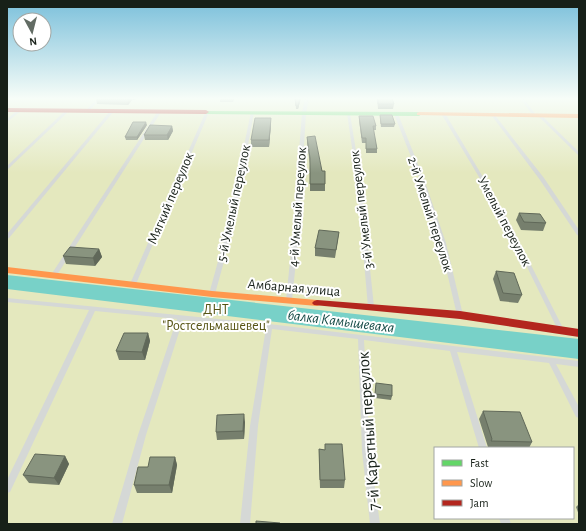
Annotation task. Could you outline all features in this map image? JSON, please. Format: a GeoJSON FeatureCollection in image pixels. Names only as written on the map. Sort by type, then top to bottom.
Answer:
{"type":"FeatureCollection","features":[{"type":"Feature","properties":{"kind":"street","name":"Амбарная улица"},"geometry":{"type":"LineString","coordinates":[[7,270],[212,294],[460,315],[579,333]]}},
{"type":"Feature","properties":{"kind":"lane"},"geometry":{"type":"LineString","coordinates":[[7,168],[55,123]]}},
{"type":"Feature","properties":{"kind":"lane"},"geometry":{"type":"LineString","coordinates":[[7,237],[102,123]]}},
{"type":"Feature","properties":{"kind":"lane"},"geometry":{"type":"LineString","coordinates":[[54,275],[152,123]]}},
{"type":"Feature","properties":{"kind":"lane","name":"Мягкий переулок"},"geometry":{"type":"LineString","coordinates":[[133,284],[202,123]]}},
{"type":"Feature","properties":{"kind":"lane","name":"5-й Умелый переулок"},"geometry":{"type":"LineString","coordinates":[[212,294],[228,236],[250,123]]}},
{"type":"Feature","properties":{"kind":"lane","name":"4-й Умелый переулок"},"geometry":{"type":"LineString","coordinates":[[289,300],[295,242],[303,123]]}},
{"type":"Feature","properties":{"kind":"lane","name":"3-й Умелый переулок"},"geometry":{"type":"LineString","coordinates":[[349,123],[359,182],[371,307]]}},
{"type":"Feature","properties":{"kind":"lane","name":"2-й Умелый переулок"},"geometry":{"type":"LineString","coordinates":[[399,123],[423,182],[443,244],[460,315]]}},
{"type":"Feature","properties":{"kind":"lane","name":"Умелый переулок"},"geometry":{"type":"LineString","coordinates":[[449,123],[503,214],[561,330]]}},
{"type":"Feature","properties":{"kind":"lane"},"geometry":{"type":"LineString","coordinates":[[499,123],[542,179],[579,234]]}},
{"type":"Feature","properties":{"kind":"lane"},"geometry":{"type":"LineString","coordinates":[[545,123],[579,154]]}},
{"type":"Feature","properties":{"kind":"lane"},"geometry":{"type":"LineString","coordinates":[[8,303],[93,309],[270,326],[579,364]]}},
{"type":"Feature","properties":{"kind":"lane"},"geometry":{"type":"LineString","coordinates":[[7,489],[93,309]]}},
{"type":"Feature","properties":{"kind":"lane"},"geometry":{"type":"LineString","coordinates":[[117,524],[142,435],[181,317]]}},
{"type":"Feature","properties":{"kind":"lane"},"geometry":{"type":"LineString","coordinates":[[245,524],[254,426],[270,326]]}},
{"type":"Feature","properties":{"kind":"lane","name":"7-й Каретный переулок"},"geometry":{"type":"LineString","coordinates":[[361,337],[366,451],[375,524]]}},
{"type":"Feature","properties":{"kind":"lane"},"geometry":{"type":"LineString","coordinates":[[453,348],[483,447]]}},
{"type":"Feature","properties":{"kind":"lane"},"geometry":{"type":"LineString","coordinates":[[551,360],[579,414]]}},
{"type":"Feature","properties":{"kind":"green space","name":"ДНТ \"Ростсельмашевец\""},"geometry":{"type":"Polygon","coordinates":[[[7,123],[579,123],[579,524],[7,524],[7,123]]]}},
{"type":"Feature","properties":{"kind":"building"},"geometry":{"type":"Polygon","coordinates":[[[133,123],[146,123],[137,137],[125,137],[133,123]]]}},
{"type":"Feature","properties":{"kind":"building"},"geometry":{"type":"Polygon","coordinates":[[[254,123],[271,123],[269,140],[251,140],[254,123]]]}},
{"type":"Feature","properties":{"kind":"building"},"geometry":{"type":"Polygon","coordinates":[[[360,123],[375,123],[376,126],[373,126],[377,149],[366,149],[366,138],[362,138],[360,123]]]}},
{"type":"Feature","properties":{"kind":"building"},"geometry":{"type":"Polygon","coordinates":[[[381,123],[395,124],[381,124],[381,123]]]}},
{"type":"Feature","properties":{"kind":"building"},"geometry":{"type":"Polygon","coordinates":[[[150,125],[172,126],[167,135],[144,135],[150,125]]]}},
{"type":"Feature","properties":{"kind":"building"},"geometry":{"type":"Polygon","coordinates":[[[315,136],[322,171],[325,171],[325,184],[310,184],[310,158],[307,137],[315,136]]]}},
{"type":"Feature","properties":{"kind":"building"},"geometry":{"type":"Polygon","coordinates":[[[519,213],[540,214],[546,223],[524,222],[519,213]]]}},
{"type":"Feature","properties":{"kind":"building"},"geometry":{"type":"Polygon","coordinates":[[[319,230],[339,232],[336,250],[315,248],[319,230]]]}},
{"type":"Feature","properties":{"kind":"building"},"geometry":{"type":"Polygon","coordinates":[[[70,247],[99,249],[93,258],[63,256],[70,247]]]}},
{"type":"Feature","properties":{"kind":"building"},"geometry":{"type":"Polygon","coordinates":[[[496,271],[514,273],[522,295],[503,293],[496,271]]]}},
{"type":"Feature","properties":{"kind":"building"},"geometry":{"type":"Polygon","coordinates":[[[124,333],[148,333],[142,352],[116,351],[124,333]]]}},
{"type":"Feature","properties":{"kind":"building"},"geometry":{"type":"Polygon","coordinates":[[[376,383],[392,385],[392,396],[375,394],[376,383]]]}},
{"type":"Feature","properties":{"kind":"building"},"geometry":{"type":"Polygon","coordinates":[[[483,411],[520,412],[532,442],[491,441],[492,439],[483,411]]]}},
{"type":"Feature","properties":{"kind":"building"},"geometry":{"type":"Polygon","coordinates":[[[244,414],[243,431],[216,432],[217,415],[244,414]]]}},
{"type":"Feature","properties":{"kind":"building"},"geometry":{"type":"Polygon","coordinates":[[[325,444],[342,444],[345,480],[320,480],[319,449],[325,450],[325,444]]]}},
{"type":"Feature","properties":{"kind":"building"},"geometry":{"type":"Polygon","coordinates":[[[35,454],[65,456],[54,478],[23,475],[35,454]]]}},
{"type":"Feature","properties":{"kind":"building"},"geometry":{"type":"Polygon","coordinates":[[[150,457],[175,457],[169,485],[134,485],[138,467],[148,467],[150,457]]]}},
{"type":"Feature","properties":{"kind":"building"},"geometry":{"type":"Polygon","coordinates":[[[256,521],[280,523],[280,524],[256,524],[256,521]]]}},
{"type":"Feature","properties":{"kind":"waterway","name":"балка Камышеваха"},"geometry":{"type":"LineString","coordinates":[[7,282],[579,349]]}},
{"type":"Feature","properties":{"kind":"traffic: slow"},"geometry":{"type":"LineString","coordinates":[[7,270],[212,294],[317,303]]}},
{"type":"Feature","properties":{"kind":"traffic: jam"},"geometry":{"type":"LineString","coordinates":[[317,303],[460,315],[579,333]]}}]}
